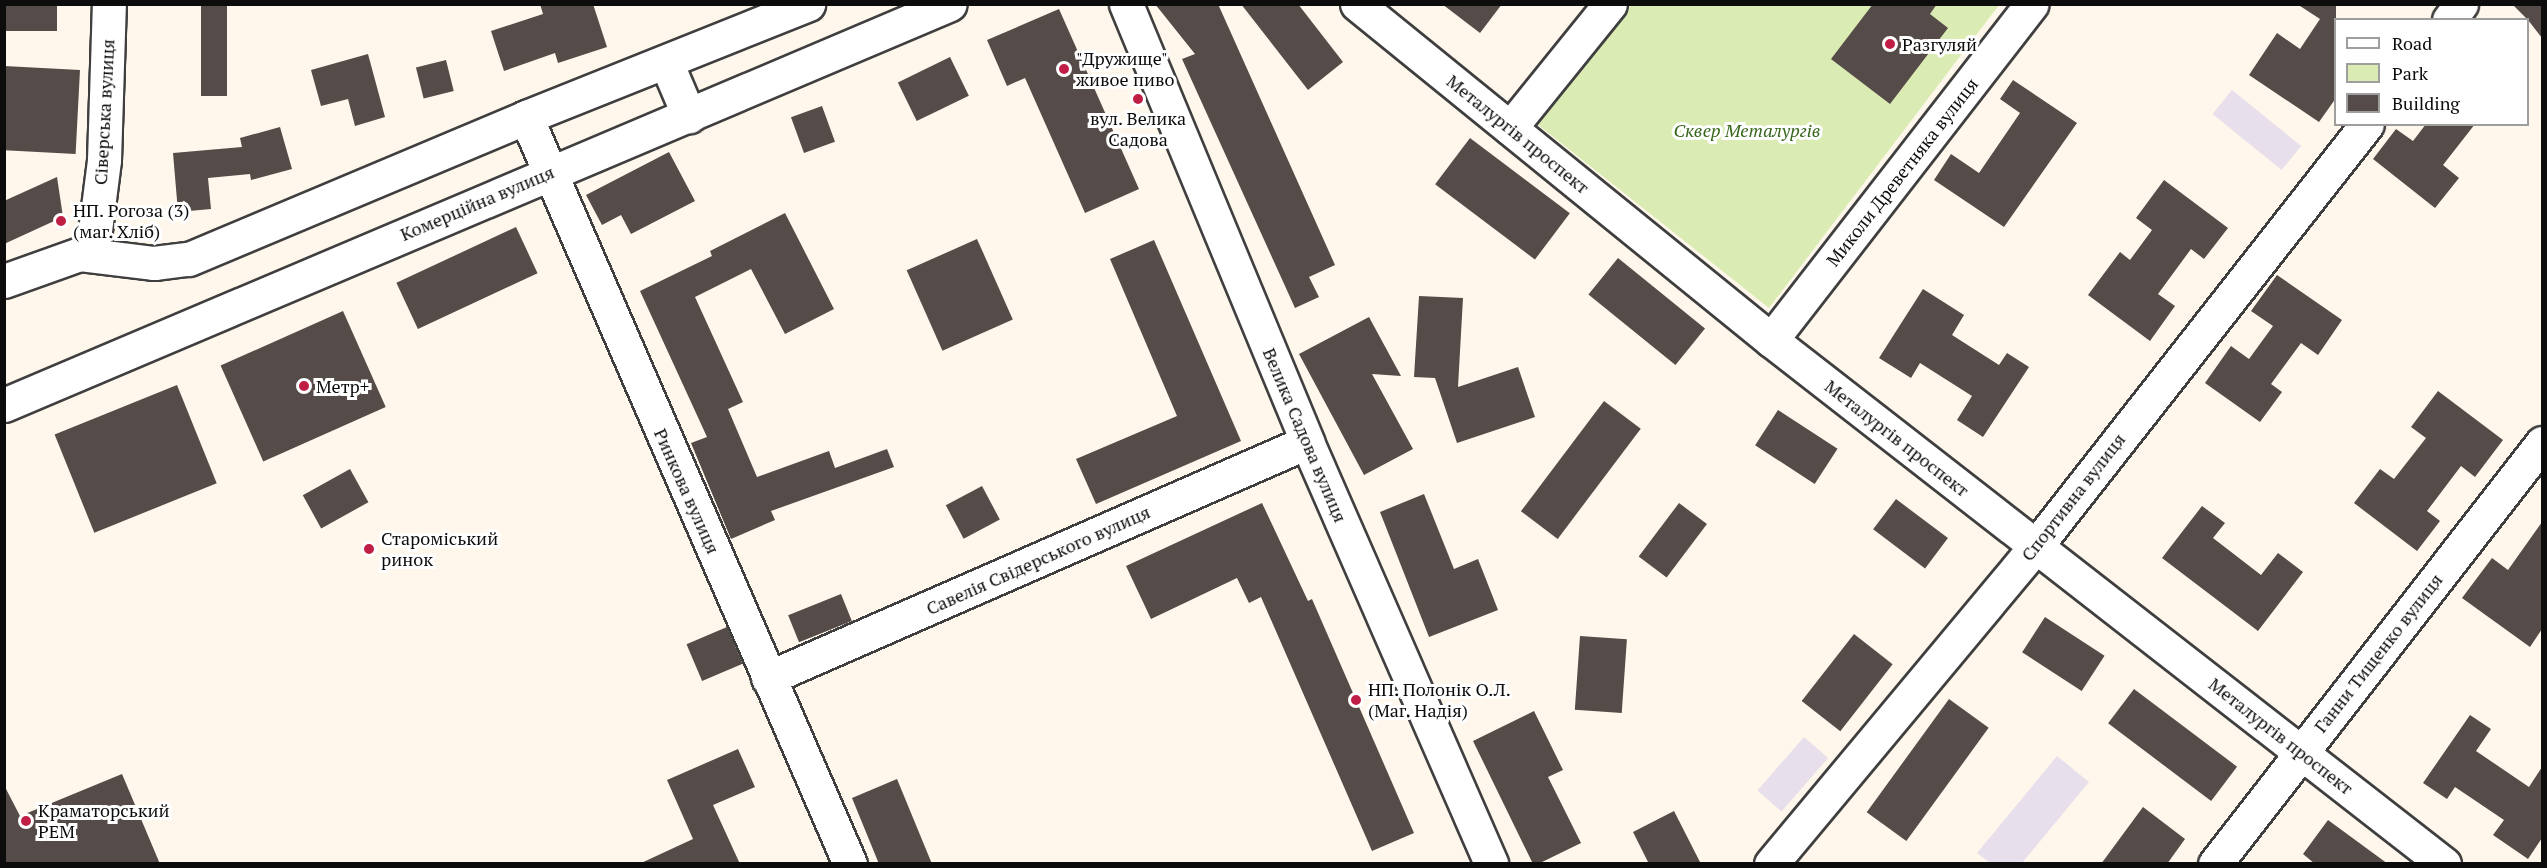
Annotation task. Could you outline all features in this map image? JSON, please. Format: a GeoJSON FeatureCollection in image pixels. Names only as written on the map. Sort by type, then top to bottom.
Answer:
{"type":"FeatureCollection","features":[{"type":"Feature","properties":{"kind":"street","name":"Сіверська вулиця"},"geometry":{"type":"LineString","coordinates":[[92,254],[104,160],[109,4]]}},
{"type":"Feature","properties":{"kind":"street"},"geometry":{"type":"LineString","coordinates":[[4,282],[57,260],[92,254],[154,262],[189,259],[526,117],[808,4]]}},
{"type":"Feature","properties":{"kind":"street","name":"Комерційна вулиця"},"geometry":{"type":"LineString","coordinates":[[4,405],[548,172],[689,116],[950,4]]}},
{"type":"Feature","properties":{"kind":"street","name":"Велика Садова вулиця"},"geometry":{"type":"LineString","coordinates":[[1126,4],[1307,442],[1491,864]]}},
{"type":"Feature","properties":{"kind":"street","name":"Металургів проспект"},"geometry":{"type":"LineString","coordinates":[[1357,4],[1771,340],[2444,864]]}},
{"type":"Feature","properties":{"kind":"street"},"geometry":{"type":"LineString","coordinates":[[1510,128],[1610,4]]}},
{"type":"Feature","properties":{"kind":"street","name":"Миколи Древетняка вулиця"},"geometry":{"type":"LineString","coordinates":[[1771,340],[2032,4]]}},
{"type":"Feature","properties":{"kind":"street"},"geometry":{"type":"LineString","coordinates":[[2450,18],[2461,4]]}},
{"type":"Feature","properties":{"kind":"street"},"geometry":{"type":"LineString","coordinates":[[666,62],[689,116]]}},
{"type":"Feature","properties":{"kind":"street","name":"Ринкова вулиця"},"geometry":{"type":"LineString","coordinates":[[526,117],[850,864]]}},
{"type":"Feature","properties":{"kind":"street","name":"Спортивна вулиця"},"geometry":{"type":"LineString","coordinates":[[1771,864],[2036,546],[2365,126]]}},
{"type":"Feature","properties":{"kind":"street","name":"Савелія Свідерського вулиця"},"geometry":{"type":"LineString","coordinates":[[768,678],[1307,442]]}},
{"type":"Feature","properties":{"kind":"street","name":"Ганни Тищенко вулиця"},"geometry":{"type":"LineString","coordinates":[[2215,864],[2542,443]]}},
{"type":"Feature","properties":{"kind":"shaded area"},"geometry":{"type":"Polygon","coordinates":[[[2232,90],[2301,146],[2282,170],[2212,114],[2232,90]]]}},
{"type":"Feature","properties":{"kind":"shaded area"},"geometry":{"type":"Polygon","coordinates":[[[1804,737],[1828,758],[1782,812],[1757,791],[1804,737]]]}},
{"type":"Feature","properties":{"kind":"shaded area"},"geometry":{"type":"Polygon","coordinates":[[[2057,756],[2089,782],[2022,863],[1990,863],[1977,853],[2057,756]]]}},
{"type":"Feature","properties":{"kind":"green space","name":"Сквер Металургів"},"geometry":{"type":"Polygon","coordinates":[[[1626,5],[1999,5],[1769,308],[1532,120],[1626,5]]]}},
{"type":"Feature","properties":{"kind":"building"},"geometry":{"type":"Polygon","coordinates":[[[4,4],[57,4],[57,31],[4,31],[4,4]]]}},
{"type":"Feature","properties":{"kind":"building"},"geometry":{"type":"Polygon","coordinates":[[[201,4],[227,4],[227,96],[201,96],[201,4]]]}},
{"type":"Feature","properties":{"kind":"building"},"geometry":{"type":"Polygon","coordinates":[[[540,4],[593,4],[607,47],[558,63],[555,53],[504,71],[491,31],[543,14],[540,4]]]}},
{"type":"Feature","properties":{"kind":"building"},"geometry":{"type":"Polygon","coordinates":[[[1155,4],[1218,4],[1335,265],[1309,277],[1319,297],[1295,308],[1182,59],[1195,54],[1155,4]]]}},
{"type":"Feature","properties":{"kind":"building"},"geometry":{"type":"Polygon","coordinates":[[[1241,4],[1298,4],[1343,62],[1308,90],[1241,4]]]}},
{"type":"Feature","properties":{"kind":"building"},"geometry":{"type":"Polygon","coordinates":[[[1442,4],[1502,4],[1480,33],[1442,4]]]}},
{"type":"Feature","properties":{"kind":"building","name":"Разгуляй"},"geometry":{"type":"Polygon","coordinates":[[[1873,4],[1937,4],[1930,14],[1948,28],[1890,104],[1831,59],[1873,4]]]}},
{"type":"Feature","properties":{"kind":"building"},"geometry":{"type":"Polygon","coordinates":[[[2297,4],[2336,4],[2334,101],[2319,122],[2249,75],[2277,33],[2300,49],[2320,19],[2297,4]]]}},
{"type":"Feature","properties":{"kind":"building"},"geometry":{"type":"Polygon","coordinates":[[[2512,4],[2542,4],[2542,38],[2529,18],[2526,18],[2512,4]]]}},
{"type":"Feature","properties":{"kind":"building"},"geometry":{"type":"Polygon","coordinates":[[[1059,9],[1139,189],[1085,213],[1025,78],[1007,86],[987,40],[1059,9]]]}},
{"type":"Feature","properties":{"kind":"building"},"geometry":{"type":"Polygon","coordinates":[[[368,54],[385,117],[355,126],[348,99],[321,106],[311,70],[368,54]]]}},
{"type":"Feature","properties":{"kind":"building"},"geometry":{"type":"Polygon","coordinates":[[[950,57],[969,96],[917,121],[898,82],[950,57]]]}},
{"type":"Feature","properties":{"kind":"building"},"geometry":{"type":"Polygon","coordinates":[[[446,60],[454,91],[424,99],[416,67],[446,60]]]}},
{"type":"Feature","properties":{"kind":"building"},"geometry":{"type":"Polygon","coordinates":[[[4,66],[80,70],[76,154],[4,150],[4,66]]]}},
{"type":"Feature","properties":{"kind":"building"},"geometry":{"type":"Polygon","coordinates":[[[2013,80],[2077,123],[2004,227],[1934,180],[1951,154],[1979,173],[2020,113],[2000,99],[2013,80]]]}},
{"type":"Feature","properties":{"kind":"building"},"geometry":{"type":"Polygon","coordinates":[[[822,106],[835,142],[804,153],[791,117],[822,106]]]}},
{"type":"Feature","properties":{"kind":"building"},"geometry":{"type":"Polygon","coordinates":[[[2424,126],[2473,126],[2443,165],[2459,178],[2435,208],[2373,159],[2396,129],[2413,141],[2424,126]]]}},
{"type":"Feature","properties":{"kind":"building"},"geometry":{"type":"Polygon","coordinates":[[[280,127],[292,169],[251,180],[250,174],[208,178],[211,209],[178,212],[173,153],[242,147],[240,138],[280,127]]]}},
{"type":"Feature","properties":{"kind":"building"},"geometry":{"type":"Polygon","coordinates":[[[1470,138],[1570,213],[1535,260],[1435,184],[1470,138]]]}},
{"type":"Feature","properties":{"kind":"building"},"geometry":{"type":"Polygon","coordinates":[[[669,152],[695,201],[631,234],[621,215],[602,225],[586,195],[669,152]]]}},
{"type":"Feature","properties":{"kind":"building"},"geometry":{"type":"Polygon","coordinates":[[[57,177],[63,217],[4,244],[4,201],[57,177]]]}},
{"type":"Feature","properties":{"kind":"building"},"geometry":{"type":"Polygon","coordinates":[[[2164,180],[2228,228],[2204,259],[2191,249],[2158,294],[2175,306],[2150,341],[2088,295],[2120,252],[2130,260],[2152,230],[2136,218],[2164,180]]]}},
{"type":"Feature","properties":{"kind":"building"},"geometry":{"type":"Polygon","coordinates":[[[785,213],[834,309],[785,334],[751,269],[695,297],[743,402],[728,409],[757,477],[829,451],[835,468],[887,449],[894,467],[771,511],[775,520],[731,539],[691,443],[707,437],[640,291],[712,256],[710,251],[785,213]]]}},
{"type":"Feature","properties":{"kind":"building"},"geometry":{"type":"Polygon","coordinates":[[[516,227],[538,273],[418,329],[396,283],[516,227]]]}},
{"type":"Feature","properties":{"kind":"building"},"geometry":{"type":"Polygon","coordinates":[[[977,239],[1013,319],[942,351],[907,270],[977,239]]]}},
{"type":"Feature","properties":{"kind":"building"},"geometry":{"type":"Polygon","coordinates":[[[1154,240],[1241,441],[1096,504],[1076,459],[1177,416],[1110,259],[1154,240]]]}},
{"type":"Feature","properties":{"kind":"building"},"geometry":{"type":"Polygon","coordinates":[[[1618,258],[1705,328],[1675,365],[1588,295],[1618,258]]]}},
{"type":"Feature","properties":{"kind":"building"},"geometry":{"type":"Polygon","coordinates":[[[2277,275],[2342,320],[2318,355],[2301,343],[2271,384],[2282,392],[2260,422],[2205,383],[2231,346],[2249,359],[2273,326],[2251,311],[2277,275]]]}},
{"type":"Feature","properties":{"kind":"building"},"geometry":{"type":"Polygon","coordinates":[[[1923,289],[1964,315],[1952,335],[1999,365],[2007,353],[2029,367],[1983,437],[1957,420],[1972,396],[1920,363],[1911,378],[1879,358],[1923,289]]]}},
{"type":"Feature","properties":{"kind":"building"},"geometry":{"type":"Polygon","coordinates":[[[1419,296],[1463,298],[1458,387],[1518,367],[1535,417],[1457,443],[1435,378],[1414,377],[1419,296]]]}},
{"type":"Feature","properties":{"kind":"building","name":"Метр+"},"geometry":{"type":"Polygon","coordinates":[[[343,311],[386,407],[263,461],[221,366],[343,311]]]}},
{"type":"Feature","properties":{"kind":"building"},"geometry":{"type":"Polygon","coordinates":[[[1369,317],[1401,376],[1372,374],[1413,449],[1364,475],[1299,354],[1369,317]]]}},
{"type":"Feature","properties":{"kind":"building"},"geometry":{"type":"Polygon","coordinates":[[[177,385],[217,483],[94,533],[55,434],[177,385]]]}},
{"type":"Feature","properties":{"kind":"building"},"geometry":{"type":"Polygon","coordinates":[[[2438,391],[2503,440],[2475,477],[2461,466],[2427,511],[2440,521],[2417,551],[2354,503],[2380,469],[2394,479],[2426,438],[2411,427],[2438,391]]]}},
{"type":"Feature","properties":{"kind":"building"},"geometry":{"type":"Polygon","coordinates":[[[1604,401],[1641,429],[1558,539],[1521,511],[1604,401]]]}},
{"type":"Feature","properties":{"kind":"building"},"geometry":{"type":"Polygon","coordinates":[[[1778,410],[1838,449],[1815,484],[1755,445],[1778,410]]]}},
{"type":"Feature","properties":{"kind":"building"},"geometry":{"type":"Polygon","coordinates":[[[350,469],[368,502],[321,528],[303,495],[350,469]]]}},
{"type":"Feature","properties":{"kind":"building"},"geometry":{"type":"Polygon","coordinates":[[[982,486],[1000,520],[964,539],[946,505],[982,486]]]}},
{"type":"Feature","properties":{"kind":"building"},"geometry":{"type":"Polygon","coordinates":[[[1424,494],[1454,569],[1478,559],[1498,610],[1429,637],[1380,512],[1424,494]]]}},
{"type":"Feature","properties":{"kind":"building"},"geometry":{"type":"Polygon","coordinates":[[[1896,499],[1948,538],[1925,568],[1873,529],[1896,499]]]}},
{"type":"Feature","properties":{"kind":"building"},"geometry":{"type":"Polygon","coordinates":[[[1262,503],[1308,601],[1312,599],[1414,833],[1372,851],[1261,597],[1249,603],[1237,578],[1151,619],[1126,566],[1262,503]]]}},
{"type":"Feature","properties":{"kind":"building"},"geometry":{"type":"Polygon","coordinates":[[[1679,503],[1707,524],[1667,578],[1639,557],[1679,503]]]}},
{"type":"Feature","properties":{"kind":"building"},"geometry":{"type":"Polygon","coordinates":[[[2202,506],[2225,523],[2213,538],[2261,575],[2278,553],[2303,572],[2258,631],[2162,558],[2202,506]]]}},
{"type":"Feature","properties":{"kind":"building"},"geometry":{"type":"Polygon","coordinates":[[[2542,522],[2542,629],[2530,647],[2462,598],[2492,558],[2508,570],[2542,522]]]}},
{"type":"Feature","properties":{"kind":"building"},"geometry":{"type":"Polygon","coordinates":[[[841,594],[852,621],[799,642],[788,615],[841,594]]]}},
{"type":"Feature","properties":{"kind":"building"},"geometry":{"type":"Polygon","coordinates":[[[2045,617],[2105,656],[2082,691],[2022,652],[2045,617]]]}},
{"type":"Feature","properties":{"kind":"building"},"geometry":{"type":"Polygon","coordinates":[[[727,627],[743,664],[702,681],[686,644],[727,627]]]}},
{"type":"Feature","properties":{"kind":"building"},"geometry":{"type":"Polygon","coordinates":[[[1854,634],[1893,664],[1840,731],[1802,701],[1854,634]]]}},
{"type":"Feature","properties":{"kind":"building"},"geometry":{"type":"Polygon","coordinates":[[[1580,636],[1627,639],[1622,713],[1575,710],[1580,636]]]}},
{"type":"Feature","properties":{"kind":"building"},"geometry":{"type":"Polygon","coordinates":[[[2134,689],[2237,767],[2211,801],[2108,723],[2134,689]]]}},
{"type":"Feature","properties":{"kind":"building"},"geometry":{"type":"Polygon","coordinates":[[[1949,699],[1989,728],[1906,841],[1867,812],[1949,699]]]}},
{"type":"Feature","properties":{"kind":"building"},"geometry":{"type":"Polygon","coordinates":[[[1534,711],[1563,770],[1548,777],[1581,843],[1538,864],[1533,864],[1473,741],[1534,711]]]}},
{"type":"Feature","properties":{"kind":"building"},"geometry":{"type":"Polygon","coordinates":[[[2470,715],[2491,729],[2476,751],[2529,787],[2542,767],[2542,838],[2528,859],[2493,835],[2504,820],[2455,787],[2447,799],[2423,783],[2470,715]]]}},
{"type":"Feature","properties":{"kind":"building"},"geometry":{"type":"Polygon","coordinates":[[[738,749],[755,787],[713,805],[740,864],[639,864],[693,839],[667,780],[738,749]]]}},
{"type":"Feature","properties":{"kind":"building"},"geometry":{"type":"Polygon","coordinates":[[[122,774],[160,864],[4,864],[4,785],[20,816],[122,774]]]}},
{"type":"Feature","properties":{"kind":"building"},"geometry":{"type":"Polygon","coordinates":[[[897,779],[932,864],[879,864],[852,798],[897,779]]]}},
{"type":"Feature","properties":{"kind":"building"},"geometry":{"type":"Polygon","coordinates":[[[2143,807],[2185,839],[2167,864],[2101,864],[2143,807]]]}},
{"type":"Feature","properties":{"kind":"building"},"geometry":{"type":"Polygon","coordinates":[[[1674,811],[1701,864],[1649,864],[1633,832],[1674,811]]]}},
{"type":"Feature","properties":{"kind":"building"},"geometry":{"type":"Polygon","coordinates":[[[2328,820],[2388,864],[2315,864],[2303,854],[2328,820]]]}},
{"type":"Feature","properties":{"kind":"place","name":"Разгуляй"},"geometry":{"type":"Point","coordinates":[1890,44]}},
{"type":"Feature","properties":{"kind":"place","name":"\"Дружище\" живое пиво"},"geometry":{"type":"Point","coordinates":[1064,69]}},
{"type":"Feature","properties":{"kind":"place","name":"вул. Велика Садова"},"geometry":{"type":"Point","coordinates":[1138,99]}},
{"type":"Feature","properties":{"kind":"place","name":"НП. Рогоза (3) (маг. Хліб)"},"geometry":{"type":"Point","coordinates":[61,221]}},
{"type":"Feature","properties":{"kind":"place","name":"Метр+"},"geometry":{"type":"Point","coordinates":[304,386]}},
{"type":"Feature","properties":{"kind":"place","name":"Староміський ринок"},"geometry":{"type":"Point","coordinates":[369,549]}},
{"type":"Feature","properties":{"kind":"place","name":"НП. Полонік О.Л. (Маг. Надія)"},"geometry":{"type":"Point","coordinates":[1356,700]}},
{"type":"Feature","properties":{"kind":"place","name":"Краматорський РЕМ"},"geometry":{"type":"Point","coordinates":[26,821]}}]}
